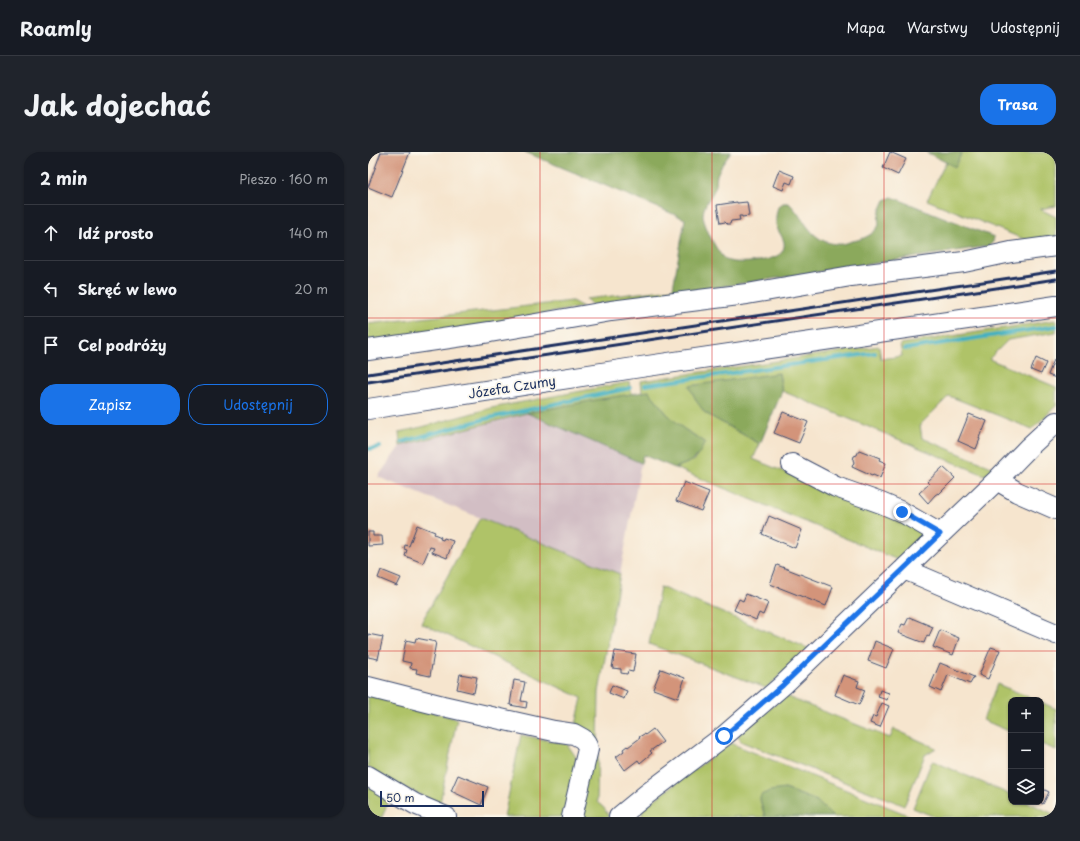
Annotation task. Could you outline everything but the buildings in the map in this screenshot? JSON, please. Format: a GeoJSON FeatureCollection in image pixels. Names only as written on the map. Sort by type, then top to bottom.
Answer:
{"type":"FeatureCollection","features":[{"type":"Feature","properties":{"kind":"street"},"geometry":{"type":"LineString","coordinates":[[368,350],[490,332],[610,311],[747,294],[851,276],[964,262],[1012,252],[1056,246]]}},
{"type":"Feature","properties":{"kind":"street","name":"Józefa Czumy"},"geometry":{"type":"LineString","coordinates":[[368,409],[1056,306]]}},
{"type":"Feature","properties":{"kind":"street"},"geometry":{"type":"LineString","coordinates":[[627,815],[647,794],[724,736],[783,685],[1056,422]]}},
{"type":"Feature","properties":{"kind":"street"},"geometry":{"type":"LineString","coordinates":[[792,464],[836,487],[902,512],[940,534]]}},
{"type":"Feature","properties":{"kind":"street"},"geometry":{"type":"LineString","coordinates":[[997,480],[1017,492],[1056,509]]}},
{"type":"Feature","properties":{"kind":"street"},"geometry":{"type":"LineString","coordinates":[[904,569],[1056,634]]}},
{"type":"Feature","properties":{"kind":"street"},"geometry":{"type":"LineString","coordinates":[[368,687],[450,708],[574,734],[583,739],[588,749],[572,817]]}},
{"type":"Feature","properties":{"kind":"street"},"geometry":{"type":"LineString","coordinates":[[368,776],[415,804],[446,817]]}},
{"type":"Feature","properties":{"kind":"shaded area"},"geometry":{"type":"Polygon","coordinates":[[[527,413],[641,463],[620,574],[378,477],[400,446],[527,413]]]}},
{"type":"Feature","properties":{"kind":"green space"},"geometry":{"type":"Polygon","coordinates":[[[525,152],[731,152],[718,172],[716,186],[706,203],[703,215],[705,225],[715,246],[726,260],[731,261],[747,262],[766,260],[780,254],[783,250],[784,244],[783,238],[777,228],[776,217],[778,207],[783,203],[789,203],[815,235],[821,240],[829,243],[844,244],[861,239],[871,234],[879,225],[879,215],[885,200],[892,197],[994,237],[993,242],[989,246],[672,294],[685,219],[525,152]]]}},
{"type":"Feature","properties":{"kind":"green space"},"geometry":{"type":"Polygon","coordinates":[[[926,152],[962,152],[955,167],[926,152]]]}},
{"type":"Feature","properties":{"kind":"green space"},"geometry":{"type":"Polygon","coordinates":[[[962,152],[1056,152],[1056,206],[1040,209],[1056,217],[1056,237],[1029,240],[1021,238],[927,200],[946,162],[955,166],[962,152]]]}},
{"type":"Feature","properties":{"kind":"green space"},"geometry":{"type":"Polygon","coordinates":[[[673,289],[672,294],[592,305],[586,299],[673,289]]]}},
{"type":"Feature","properties":{"kind":"green space"},"geometry":{"type":"Polygon","coordinates":[[[572,301],[583,307],[368,344],[368,324],[572,301]]]}},
{"type":"Feature","properties":{"kind":"green space"},"geometry":{"type":"Polygon","coordinates":[[[1056,320],[1056,332],[1008,340],[989,359],[1056,387],[1056,406],[1032,429],[949,396],[920,425],[922,438],[994,468],[986,475],[782,391],[779,373],[705,413],[760,444],[753,459],[926,530],[898,560],[675,468],[695,460],[705,442],[684,429],[667,414],[649,391],[642,392],[641,381],[879,346],[881,359],[902,356],[900,344],[1056,320]]]}},
{"type":"Feature","properties":{"kind":"green space"},"geometry":{"type":"Polygon","coordinates":[[[779,373],[782,391],[760,444],[705,413],[697,402],[689,386],[779,373]]]}},
{"type":"Feature","properties":{"kind":"green space"},"geometry":{"type":"Polygon","coordinates":[[[629,382],[632,394],[527,413],[400,446],[399,432],[491,408],[629,382]]]}},
{"type":"Feature","properties":{"kind":"green space"},"geometry":{"type":"Polygon","coordinates":[[[649,391],[667,414],[684,429],[705,442],[694,459],[675,468],[643,455],[641,463],[527,413],[601,399],[649,391]]]}},
{"type":"Feature","properties":{"kind":"green space"},"geometry":{"type":"Polygon","coordinates":[[[480,518],[620,574],[599,692],[597,802],[604,808],[609,817],[575,817],[589,765],[575,729],[582,698],[421,623],[480,518]]]}},
{"type":"Feature","properties":{"kind":"green space"},"geometry":{"type":"Polygon","coordinates":[[[660,587],[810,649],[766,688],[649,644],[660,587]]]}},
{"type":"Feature","properties":{"kind":"green space"},"geometry":{"type":"Polygon","coordinates":[[[997,684],[1029,697],[1008,697],[1008,731],[983,720],[997,684]]]}},
{"type":"Feature","properties":{"kind":"green space"},"geometry":{"type":"Polygon","coordinates":[[[368,693],[457,719],[440,803],[395,784],[368,767],[368,693]]]}},
{"type":"Feature","properties":{"kind":"green space"},"geometry":{"type":"Polygon","coordinates":[[[785,696],[890,738],[894,729],[936,748],[925,755],[905,804],[903,805],[742,742],[738,735],[785,696]]]}},
{"type":"Feature","properties":{"kind":"green space"},"geometry":{"type":"Polygon","coordinates":[[[1044,703],[1056,709],[1056,750],[1044,745],[1044,703]]]}},
{"type":"Feature","properties":{"kind":"green space"},"geometry":{"type":"Polygon","coordinates":[[[521,735],[567,744],[576,757],[569,817],[504,817],[521,735]]]}},
{"type":"Feature","properties":{"kind":"green space"},"geometry":{"type":"Polygon","coordinates":[[[730,743],[913,817],[833,817],[817,801],[785,789],[760,799],[765,817],[644,817],[642,815],[642,809],[730,743]]]}},
{"type":"Feature","properties":{"kind":"green space"},"geometry":{"type":"Polygon","coordinates":[[[933,761],[1008,794],[1008,805],[1034,805],[1056,815],[1056,817],[935,817],[913,808],[933,761]]]}},
{"type":"Feature","properties":{"kind":"green space"},"geometry":{"type":"Polygon","coordinates":[[[368,786],[389,799],[382,817],[368,817],[368,786]]]}},
{"type":"Feature","properties":{"kind":"green space"},"geometry":{"type":"Polygon","coordinates":[[[785,789],[817,801],[833,817],[765,817],[760,799],[761,795],[770,791],[785,789]]]}},
{"type":"Feature","properties":{"kind":"waterway"},"geometry":{"type":"LineString","coordinates":[[905,349],[1056,326]]}},
{"type":"Feature","properties":{"kind":"waterway"},"geometry":{"type":"LineString","coordinates":[[645,385],[875,353]]}},
{"type":"Feature","properties":{"kind":"waterway"},"geometry":{"type":"LineString","coordinates":[[402,442],[489,418],[630,388]]}},
{"type":"Feature","properties":{"kind":"waterway"},"geometry":{"type":"LineString","coordinates":[[368,449],[380,447]]}},
{"type":"Feature","properties":{"kind":"railway"},"geometry":{"type":"LineString","coordinates":[[368,374],[1056,271]]}},
{"type":"Feature","properties":{"kind":"railway"},"geometry":{"type":"LineString","coordinates":[[368,382],[1056,279]]}},
{"type":"Feature","properties":{"kind":"route"},"geometry":{"type":"LineString","coordinates":[[724,736],[783,685],[940,534],[902,512]]}}]}
